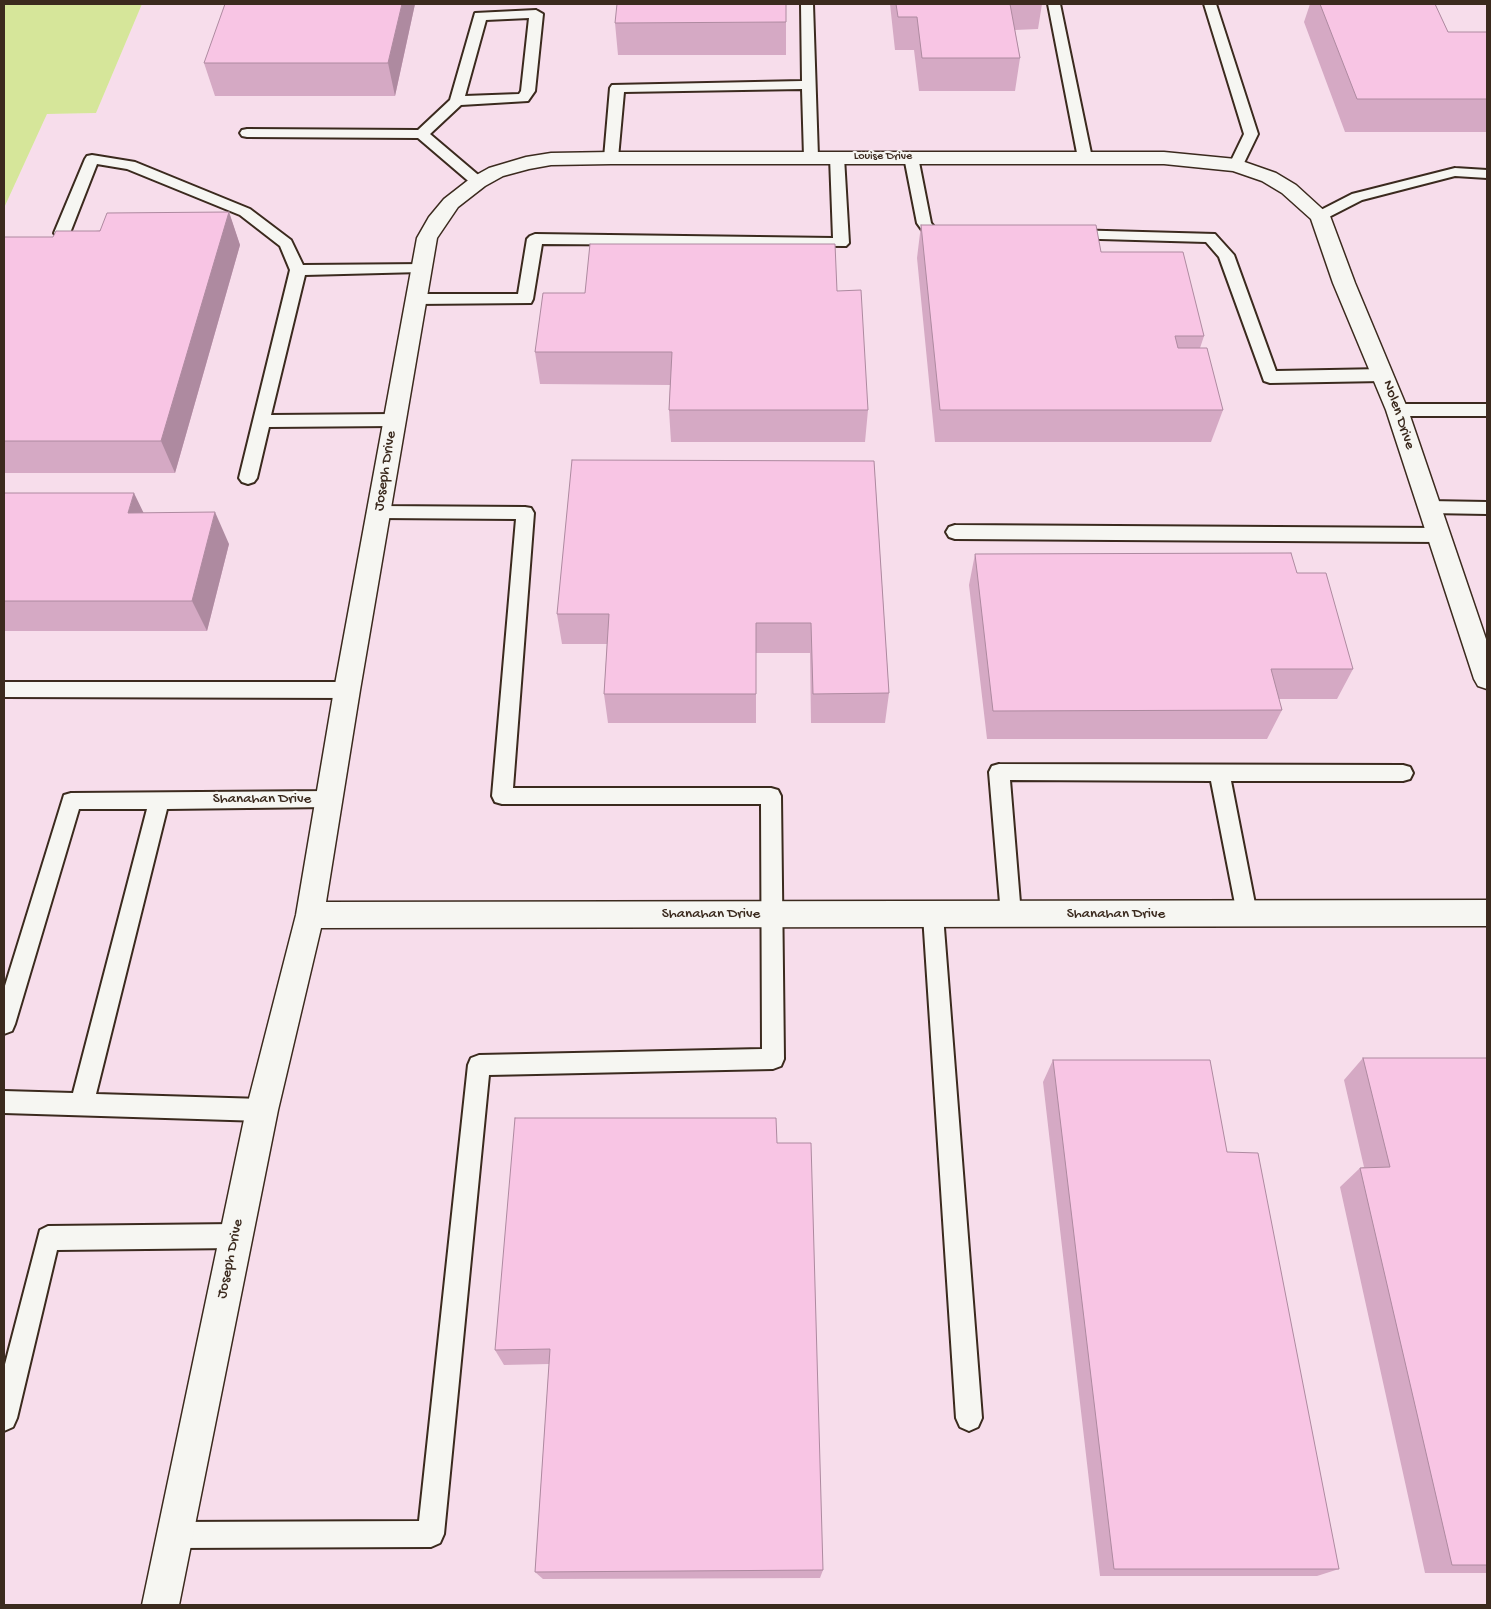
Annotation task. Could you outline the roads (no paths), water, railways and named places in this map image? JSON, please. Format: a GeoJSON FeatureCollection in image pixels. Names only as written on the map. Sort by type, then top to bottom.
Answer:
{"type":"FeatureCollection","features":[{"type":"Feature","properties":{"kind":"street","name":"Louise Drive"},"geometry":{"type":"LineString","coordinates":[[487,177],[526,163],[550,159],[836,157],[1164,158],[1204,160],[1236,165],[1269,177]]}},
{"type":"Feature","properties":{"kind":"street","name":"Joseph Drive"},"geometry":{"type":"LineString","coordinates":[[329,799],[427,238],[436,222],[451,203],[487,177]]}},
{"type":"Feature","properties":{"kind":"street","name":"Nolen Drive"},"geometry":{"type":"LineString","coordinates":[[1269,177],[1289,189],[1320,216],[1344,283],[1397,410],[1487,679]]}},
{"type":"Feature","properties":{"kind":"street","name":"Shanahan Drive"},"geometry":{"type":"LineString","coordinates":[[329,799],[310,916],[1487,913]]}},
{"type":"Feature","properties":{"kind":"street","name":"Joseph Drive"},"geometry":{"type":"LineString","coordinates":[[160,1605],[262,1110],[310,916]]}},
{"type":"Feature","properties":{"kind":"lane"},"geometry":{"type":"LineString","coordinates":[[807,4],[812,157]]}},
{"type":"Feature","properties":{"kind":"lane"},"geometry":{"type":"LineString","coordinates":[[1054,4],[1085,158]]}},
{"type":"Feature","properties":{"kind":"lane"},"geometry":{"type":"LineString","coordinates":[[1210,4],[1251,134],[1236,165]]}},
{"type":"Feature","properties":{"kind":"lane"},"geometry":{"type":"LineString","coordinates":[[422,134],[457,102],[480,16],[536,14],[528,91],[523,98],[457,102]]}},
{"type":"Feature","properties":{"kind":"lane"},"geometry":{"type":"LineString","coordinates":[[611,158],[617,88],[810,85]]}},
{"type":"Feature","properties":{"kind":"lane"},"geometry":{"type":"LineString","coordinates":[[247,133],[422,134],[487,177]]}},
{"type":"Feature","properties":{"kind":"lane"},"geometry":{"type":"LineString","coordinates":[[416,299],[526,299],[535,238],[840,243],[836,157]]}},
{"type":"Feature","properties":{"kind":"lane"},"geometry":{"type":"LineString","coordinates":[[911,158],[924,223],[932,234],[962,234]]}},
{"type":"Feature","properties":{"kind":"lane"},"geometry":{"type":"LineString","coordinates":[[62,233],[92,159],[130,165],[245,212],[286,243],[298,270],[248,478]]}},
{"type":"Feature","properties":{"kind":"lane"},"geometry":{"type":"LineString","coordinates":[[1320,216],[1366,194],[1455,172],[1487,174]]}},
{"type":"Feature","properties":{"kind":"lane"},"geometry":{"type":"LineString","coordinates":[[1052,235],[1210,237],[1226,254],[1270,377],[1383,375]]}},
{"type":"Feature","properties":{"kind":"lane"},"geometry":{"type":"LineString","coordinates":[[298,270],[421,267]]}},
{"type":"Feature","properties":{"kind":"lane"},"geometry":{"type":"LineString","coordinates":[[1397,410],[1487,410]]}},
{"type":"Feature","properties":{"kind":"lane"},"geometry":{"type":"LineString","coordinates":[[262,421],[394,420]]}},
{"type":"Feature","properties":{"kind":"lane"},"geometry":{"type":"LineString","coordinates":[[1429,507],[1487,508]]}},
{"type":"Feature","properties":{"kind":"lane"},"geometry":{"type":"LineString","coordinates":[[175,1535],[430,1534],[479,1065],[773,1059],[772,796],[502,796],[525,514],[380,512]]}},
{"type":"Feature","properties":{"kind":"lane"},"geometry":{"type":"LineString","coordinates":[[955,532],[1438,535]]}},
{"type":"Feature","properties":{"kind":"lane"},"geometry":{"type":"LineString","coordinates":[[4,689],[347,690]]}},
{"type":"Feature","properties":{"kind":"lane"},"geometry":{"type":"LineString","coordinates":[[1011,915],[999,772],[1403,773]]}},
{"type":"Feature","properties":{"kind":"lane"},"geometry":{"type":"LineString","coordinates":[[1219,773],[1247,914]]}},
{"type":"Feature","properties":{"kind":"lane","name":"Shanahan Drive"},"geometry":{"type":"LineString","coordinates":[[4,1024],[70,801],[329,799]]}},
{"type":"Feature","properties":{"kind":"lane"},"geometry":{"type":"LineString","coordinates":[[82,1104],[158,801]]}},
{"type":"Feature","properties":{"kind":"lane"},"geometry":{"type":"LineString","coordinates":[[933,915],[969,1418]]}},
{"type":"Feature","properties":{"kind":"lane"},"geometry":{"type":"LineString","coordinates":[[4,1102],[262,1110]]}},
{"type":"Feature","properties":{"kind":"lane"},"geometry":{"type":"LineString","coordinates":[[4,1418],[48,1238],[236,1236]]}}]}
